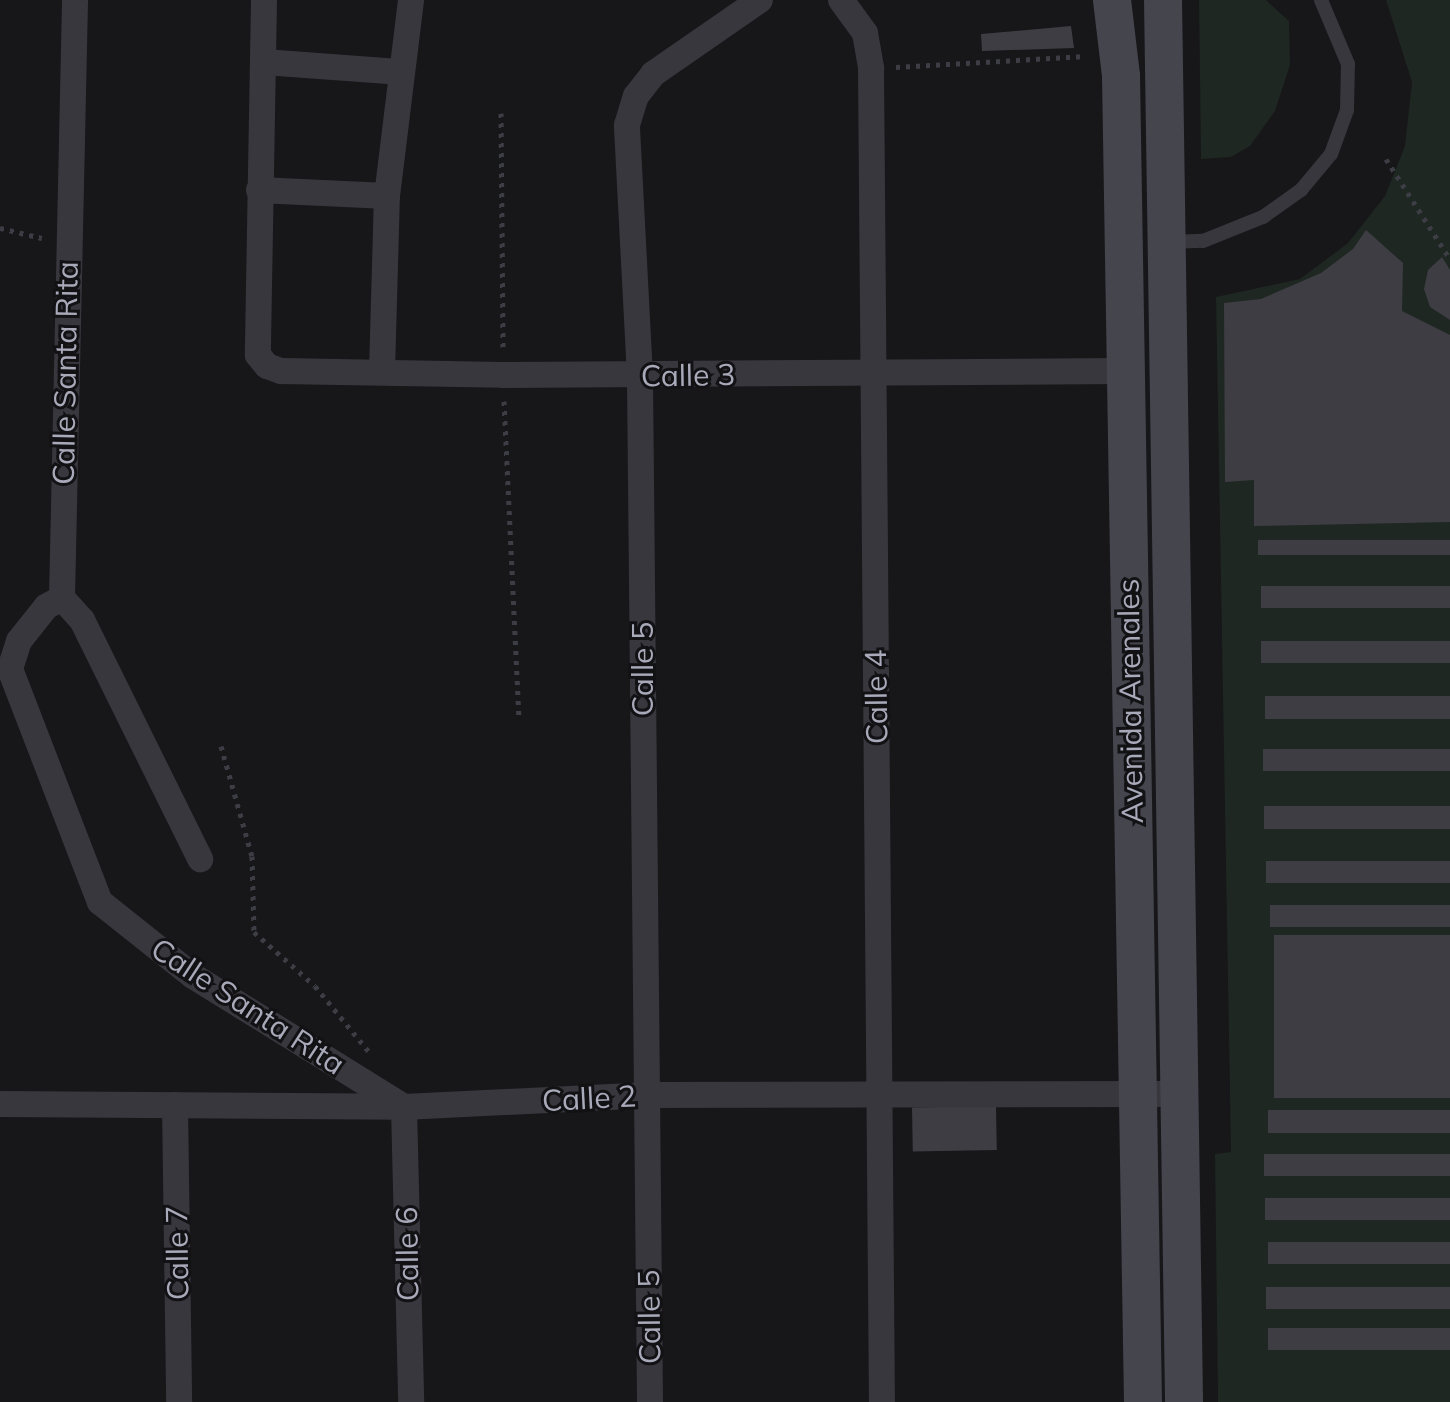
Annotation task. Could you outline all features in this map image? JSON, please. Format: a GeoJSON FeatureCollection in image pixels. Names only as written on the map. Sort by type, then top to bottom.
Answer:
{"type":"FeatureCollection","features":[{"type":"Feature","properties":{"kind":"street","name":"Calle Santa Rita"},"geometry":{"type":"LineString","coordinates":[[75,0],[67,244],[62,598],[46,607],[19,641],[10,669],[100,902],[193,976],[404,1107]]}},
{"type":"Feature","properties":{"kind":"street"},"geometry":{"type":"LineString","coordinates":[[264,0],[259,190],[387,196]]}},
{"type":"Feature","properties":{"kind":"street"},"geometry":{"type":"LineString","coordinates":[[382,372],[387,196],[399,72],[411,0]]}},
{"type":"Feature","properties":{"kind":"street","name":"Calle 5"},"geometry":{"type":"LineString","coordinates":[[650,1402],[640,376],[627,125],[636,96],[653,74],[760,0]]}},
{"type":"Feature","properties":{"kind":"street","name":"Calle 4"},"geometry":{"type":"LineString","coordinates":[[841,0],[865,33],[871,68],[882,1402]]}},
{"type":"Feature","properties":{"kind":"street","name":"Avenida Arenales"},"geometry":{"type":"LineString","coordinates":[[1112,0],[1119,54],[1143,1402]]}},
{"type":"Feature","properties":{"kind":"street","name":"Avenida Arenales"},"geometry":{"type":"LineString","coordinates":[[1163,0],[1168,96],[1165,242],[1184,1402]]}},
{"type":"Feature","properties":{"kind":"street"},"geometry":{"type":"LineString","coordinates":[[264,62],[399,72]]}},
{"type":"Feature","properties":{"kind":"street","name":"Calle 3"},"geometry":{"type":"LineString","coordinates":[[259,190],[258,355],[281,371],[640,376],[1124,371]]}},
{"type":"Feature","properties":{"kind":"street"},"geometry":{"type":"LineString","coordinates":[[62,598],[82,620],[200,859]]}},
{"type":"Feature","properties":{"kind":"street","name":"Calle 2"},"geometry":{"type":"LineString","coordinates":[[0,1104],[404,1107],[646,1095],[1178,1094]]}},
{"type":"Feature","properties":{"kind":"street","name":"Calle 7"},"geometry":{"type":"LineString","coordinates":[[175,1105],[179,1402]]}},
{"type":"Feature","properties":{"kind":"street","name":"Calle 6"},"geometry":{"type":"LineString","coordinates":[[404,1107],[411,1402]]}},
{"type":"Feature","properties":{"kind":"lane"},"geometry":{"type":"LineString","coordinates":[[1165,242],[1203,241],[1263,217],[1301,190],[1331,154],[1347,110],[1348,64],[1334,19],[1321,0]]}},
{"type":"Feature","properties":{"kind":"path"},"geometry":{"type":"LineString","coordinates":[[871,68],[1119,54]]}},
{"type":"Feature","properties":{"kind":"path"},"geometry":{"type":"LineString","coordinates":[[501,113],[503,375],[519,716]]}},
{"type":"Feature","properties":{"kind":"path"},"geometry":{"type":"LineString","coordinates":[[1386,159],[1450,259]]}},
{"type":"Feature","properties":{"kind":"path","name":"Calle Santa Rita"},"geometry":{"type":"LineString","coordinates":[[0,228],[67,244]]}},
{"type":"Feature","properties":{"kind":"path"},"geometry":{"type":"LineString","coordinates":[[221,746],[252,856],[254,932],[315,986],[376,1061]]}},
{"type":"Feature","properties":{"kind":"shaded area"},"geometry":{"type":"Polygon","coordinates":[[[1199,0],[1266,0],[1289,21],[1290,65],[1275,111],[1250,146],[1231,157],[1201,159],[1199,0]]]}},
{"type":"Feature","properties":{"kind":"shaded area"},"geometry":{"type":"Polygon","coordinates":[[[1386,0],[1450,0],[1450,1402],[1218,1402],[1215,1154],[1231,1152],[1216,297],[1300,279],[1348,243],[1385,196],[1405,146],[1412,82],[1386,0]]]}},
{"type":"Feature","properties":{"kind":"building"},"geometry":{"type":"Polygon","coordinates":[[[1071,26],[1074,48],[982,51],[981,34],[1071,26]]]}},
{"type":"Feature","properties":{"kind":"building"},"geometry":{"type":"Polygon","coordinates":[[[1366,230],[1403,263],[1402,311],[1450,335],[1450,522],[1254,526],[1254,480],[1225,482],[1224,303],[1261,299],[1321,273],[1353,249],[1366,230]]]}},
{"type":"Feature","properties":{"kind":"building"},"geometry":{"type":"Polygon","coordinates":[[[1442,257],[1450,270],[1450,320],[1430,307],[1424,289],[1428,270],[1442,257]]]}},
{"type":"Feature","properties":{"kind":"building"},"geometry":{"type":"Polygon","coordinates":[[[1258,540],[1450,540],[1450,555],[1258,555],[1258,540]]]}},
{"type":"Feature","properties":{"kind":"building"},"geometry":{"type":"Polygon","coordinates":[[[1261,586],[1450,586],[1450,608],[1261,608],[1261,586]]]}},
{"type":"Feature","properties":{"kind":"building"},"geometry":{"type":"Polygon","coordinates":[[[1261,641],[1450,641],[1450,663],[1261,663],[1261,641]]]}},
{"type":"Feature","properties":{"kind":"building"},"geometry":{"type":"Polygon","coordinates":[[[1265,696],[1450,696],[1450,719],[1265,719],[1265,696]]]}},
{"type":"Feature","properties":{"kind":"building"},"geometry":{"type":"Polygon","coordinates":[[[1263,749],[1450,749],[1450,771],[1263,771],[1263,749]]]}},
{"type":"Feature","properties":{"kind":"building"},"geometry":{"type":"Polygon","coordinates":[[[1264,806],[1450,806],[1450,829],[1264,829],[1264,806]]]}},
{"type":"Feature","properties":{"kind":"building"},"geometry":{"type":"Polygon","coordinates":[[[1266,861],[1450,861],[1450,883],[1266,883],[1266,861]]]}},
{"type":"Feature","properties":{"kind":"building"},"geometry":{"type":"Polygon","coordinates":[[[1270,905],[1450,905],[1450,927],[1270,927],[1270,905]]]}},
{"type":"Feature","properties":{"kind":"building"},"geometry":{"type":"Polygon","coordinates":[[[1274,935],[1450,935],[1450,1098],[1274,1098],[1274,935]]]}},
{"type":"Feature","properties":{"kind":"building"},"geometry":{"type":"Polygon","coordinates":[[[996,1106],[997,1150],[913,1151],[912,1107],[996,1106]]]}},
{"type":"Feature","properties":{"kind":"building"},"geometry":{"type":"Polygon","coordinates":[[[1268,1110],[1450,1110],[1450,1133],[1268,1133],[1268,1110]]]}},
{"type":"Feature","properties":{"kind":"building"},"geometry":{"type":"Polygon","coordinates":[[[1264,1154],[1450,1154],[1450,1176],[1264,1176],[1264,1154]]]}},
{"type":"Feature","properties":{"kind":"building"},"geometry":{"type":"Polygon","coordinates":[[[1265,1198],[1450,1198],[1450,1220],[1265,1220],[1265,1198]]]}},
{"type":"Feature","properties":{"kind":"building"},"geometry":{"type":"Polygon","coordinates":[[[1268,1242],[1450,1242],[1450,1264],[1268,1264],[1268,1242]]]}},
{"type":"Feature","properties":{"kind":"building"},"geometry":{"type":"Polygon","coordinates":[[[1266,1287],[1450,1287],[1450,1309],[1266,1309],[1266,1287]]]}},
{"type":"Feature","properties":{"kind":"building"},"geometry":{"type":"Polygon","coordinates":[[[1268,1328],[1450,1328],[1450,1350],[1268,1350],[1268,1328]]]}}]}
